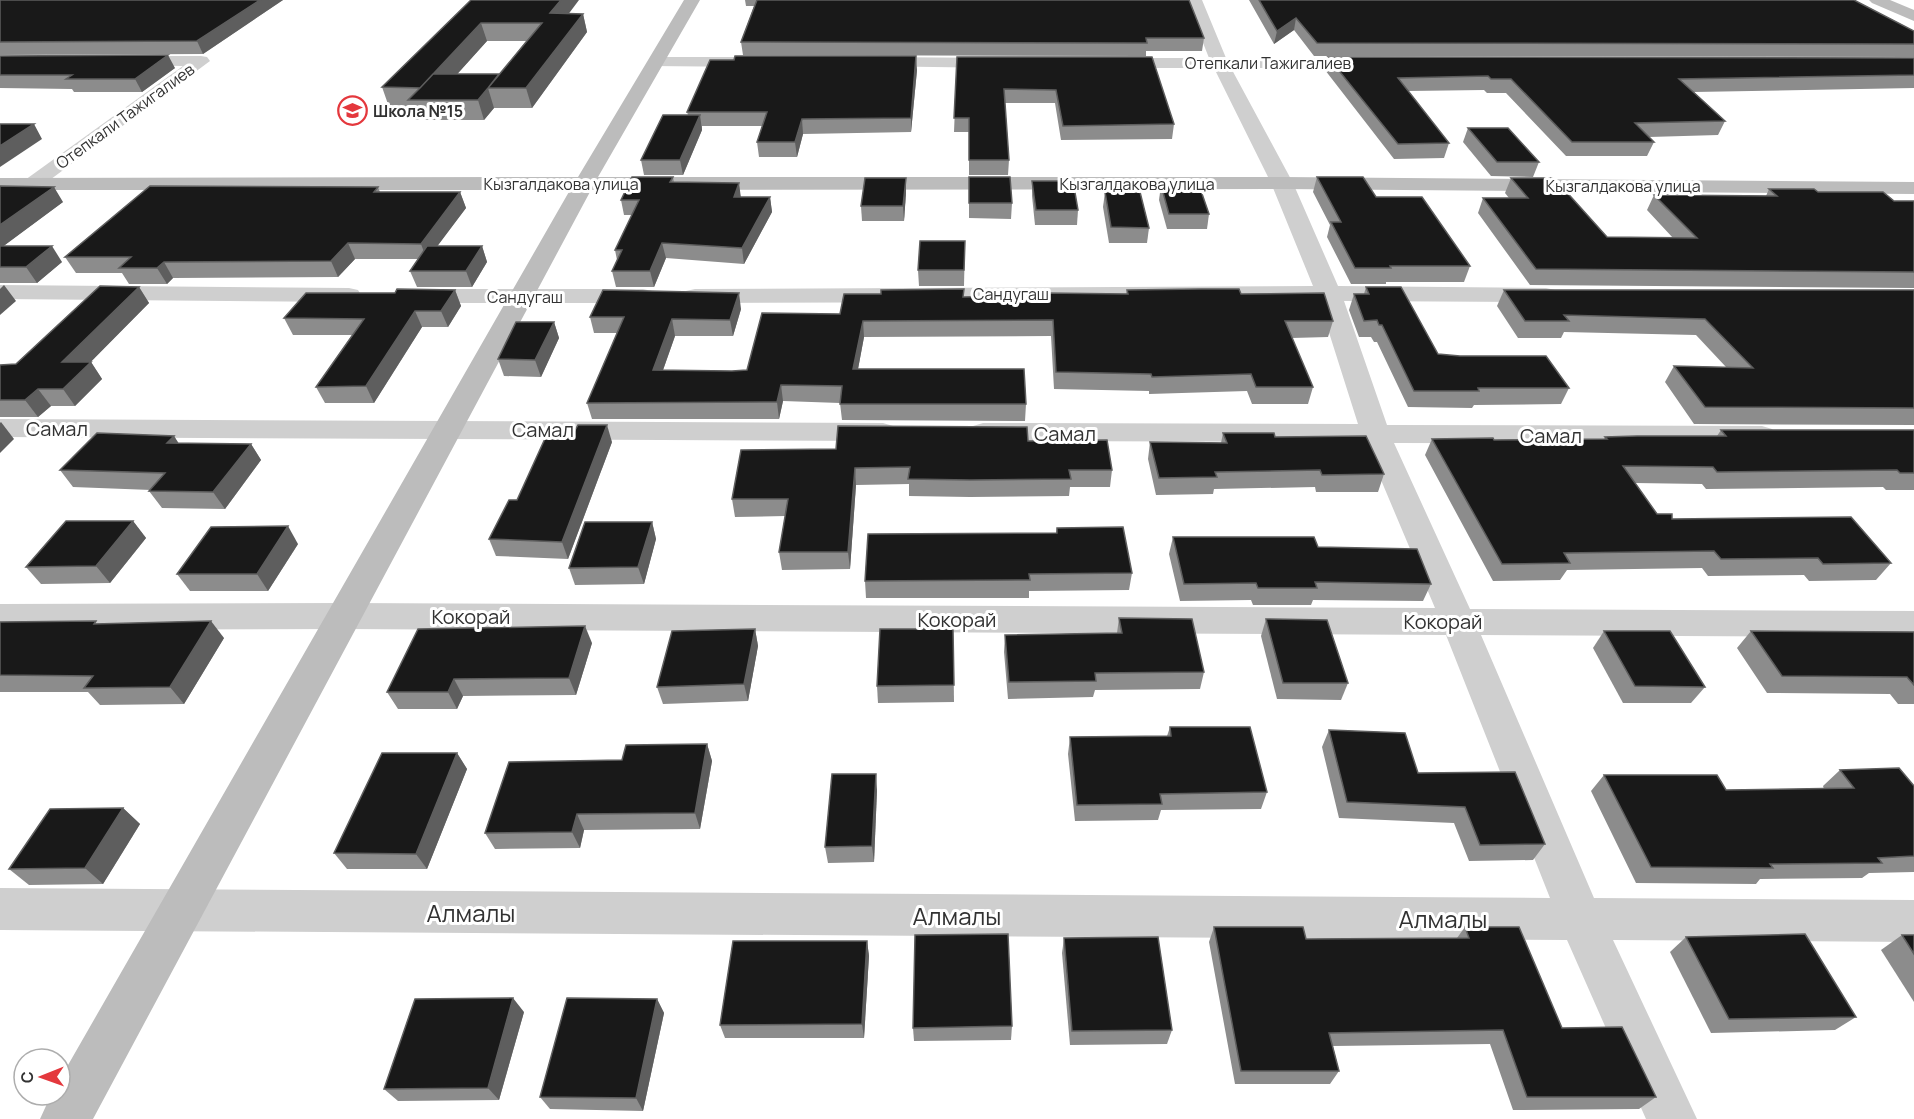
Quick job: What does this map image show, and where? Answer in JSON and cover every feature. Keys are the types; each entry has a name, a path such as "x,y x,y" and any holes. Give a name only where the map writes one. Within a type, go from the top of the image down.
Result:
{"street":[{"path":"65,1119 584,184 692,0"},
{"path":"1194,0 1220,63 1282,183 1329,294 1376,434 1458,621 1580,918 1672,1119"},
{"path":"1877,0 1914,15"},
{"name":"Отепкали Тажигалиев","path":"32,184 201,61 105,61"},
{"path":"657,62 777,62"},
{"path":"849,62 1017,63"},
{"name":"Отепкали Тажигалиев","path":"1089,63 1387,63"},
{"name":"Кызгалдакова улица","path":"0,184 1282,183 1914,188"},
{"name":"Сандугаш","path":"0,292 521,297 1568,295"},
{"name":"Самал","path":"0,428 449,428 912,432"},
{"name":"Самал","path":"960,432 1783,435"},
{"name":"Кокорай","path":"0,617 345,616 1914,624"},
{"name":"Алмалы","path":"0,909 1914,921"}],"building":[{"path":"0,0 260,0 197,41 0,42"},
{"path":"471,0 561,0 550,13 583,14 526,88 488,88 542,23 481,23 420,88 382,87"},
{"path":"757,0 1189,0 1204,38 1146,38 1147,43 741,42"},
{"path":"1259,0 1854,0 1914,31 1914,44 1317,43 1296,18 1277,31"},
{"path":"168,55 135,79 66,79 72,75 0,75 0,56"},
{"path":"735,56 916,56 911,118 802,119 795,142 757,142 767,112 687,112 710,60 734,60"},
{"path":"957,57 1152,57 1174,124 1063,126 1056,90 1004,89 1009,160 969,160 969,118 954,118"},
{"path":"1328,57 1914,58 1914,75 1679,79 1725,121 1635,123 1654,142 1572,142 1511,79 1491,79 1488,76 1398,78 1449,143 1398,144"},
{"path":"433,74 499,74 478,100 408,100"},
{"path":"663,115 700,115 680,160 641,160"},
{"path":"0,124 34,124 0,146"},
{"path":"1468,128 1508,128 1539,162 1497,162"},
{"path":"632,177 673,177 670,182 739,183 734,197 770,197 742,248 662,243 650,271 612,271 622,250 615,250 639,200 621,200"},
{"path":"969,177 1010,177 1012,203 969,203"},
{"path":"1317,177 1363,177 1376,197 1422,197 1470,266 1355,268 1331,222 1341,222"},
{"path":"865,178 906,178 903,206 861,206"},
{"path":"1511,178 1554,178 1607,237 1697,238 1654,195 1777,196 1769,189 1883,192 1894,201 1914,201 1914,272 1536,269 1483,198 1528,198"},
{"path":"1032,181 1073,181 1078,210 1036,210"},
{"path":"1161,185 1199,185 1209,214 1169,214"},
{"path":"0,186 54,187 0,225"},
{"path":"150,186 378,187 374,192 460,192 421,244 348,243 331,261 164,262 157,268 119,268 131,257 65,257"},
{"path":"1105,192 1140,192 1149,228 1111,227"},
{"path":"920,241 965,241 964,270 918,270"},
{"path":"0,246 52,246 26,267 0,267"},
{"path":"427,246 482,246 466,271 410,271"},
{"path":"100,286 139,287 62,362 91,362 63,389 38,389 25,400 0,400 0,365 16,364"},
{"path":"1366,287 1401,287 1438,354 1546,356 1569,388 1414,391 1382,325 1379,325 1377,320 1364,321 1354,294 1369,294"},
{"path":"397,289 455,290 441,311 415,311 366,386 316,387 364,319 284,318 306,293 395,293"},
{"path":"964,289 963,297 1045,295 1045,293 1128,294 1127,290 1201,289 1239,289 1241,294 1324,293 1333,321 1285,321 1313,387 1256,387 1251,374 1152,377 1151,374 1056,372 1053,320 863,321 853,369 1024,369 1026,404 840,404 842,386 781,385 777,402 587,403 624,317 590,317 603,290 739,293 730,320 672,319 653,370 732,371 747,370 762,313 840,314 844,294 881,294 881,290"},
{"path":"1504,290 1914,290 1914,408 1705,407 1674,366 1753,368 1705,319 1564,315 1569,321 1525,321"},
{"path":"516,322 554,322 535,360 498,359"},
{"path":"578,425 607,425 562,542 489,539 509,500 517,500 548,432 574,432"},
{"path":"838,426 1027,427 1028,441 1107,440 1112,470 1069,470 1071,479 970,480 908,479 910,467 855,468 848,552 779,552 788,499 732,499 741,450 836,449"},
{"path":"1721,430 1914,430 1914,473 1900,473 1897,470 1717,472 1713,467 1623,466 1657,514 1672,514 1672,519 1851,517 1891,563 1823,564 1818,558 1721,559 1714,551 1564,553 1570,563 1502,564 1432,439 1726,436"},
{"path":"97,433 174,436 167,443 251,444 213,492 149,491 165,473 60,470"},
{"path":"1223,433 1274,433 1275,437 1366,436 1384,474 1322,475 1320,470 1215,472 1217,477 1159,478 1150,442 1227,443"},
{"path":"66,521 133,521 96,566 26,567"},
{"path":"585,522 652,522 638,567 569,568"},
{"path":"288,526 257,574 177,574 211,527"},
{"path":"1123,527 1132,573 1029,574 1030,580 865,581 868,534 1057,533 1057,528"},
{"path":"1173,537 1314,537 1318,547 1417,549 1431,584 1315,582 1317,588 1258,588 1256,583 1184,584"},
{"path":"1119,618 1192,619 1204,672 1095,673 1096,681 1009,682 1005,635 1122,633"},
{"path":"1266,619 1327,620 1348,683 1283,683"},
{"path":"96,621 94,624 211,621 170,687 84,688 93,676 0,675 0,622"},
{"path":"585,626 569,678 454,679 448,692 387,692 418,629"},
{"path":"755,629 744,684 657,687 672,631"},
{"path":"880,629 953,629 954,685 877,686"},
{"path":"1604,631 1670,631 1705,687 1635,686"},
{"path":"1751,631 1914,632 1914,685 1907,677 1782,676"},
{"path":"1170,727 1250,727 1267,792 1160,794 1162,804 1077,805 1070,737 1171,736"},
{"path":"1329,730 1405,733 1418,773 1515,772 1545,844 1480,845 1465,807 1347,802"},
{"path":"707,744 695,813 577,814 572,832 485,833 509,762 622,760 626,745"},
{"path":"382,753 457,753 416,854 334,853"},
{"path":"1899,768 1914,786 1914,856 1878,858 1882,863 1770,864 1773,868 1651,867 1604,775 1717,775 1726,790 1854,788 1840,770"},
{"path":"832,774 876,774 872,846 825,847"},
{"path":"123,808 85,868 9,869 50,809"},
{"path":"1214,927 1303,927 1306,939 1469,938 1465,927 1519,927 1562,1028 1622,1027 1656,1097 1527,1097 1503,1030 1329,1033 1339,1071 1241,1071"},
{"path":"1008,934 1012,1026 913,1028 915,935"},
{"path":"1805,934 1856,1017 1729,1019 1686,937"},
{"path":"1902,935 1914,935 1914,954"},
{"path":"1158,937 1172,1030 1072,1031 1064,938"},
{"path":"733,941 867,941 862,1024 720,1025"},
{"path":"513,998 488,1088 384,1089 415,999"},
{"path":"567,998 657,999 636,1098 540,1097"}],"place":[{"name":"Школа №15","path":"352,111"}]}
